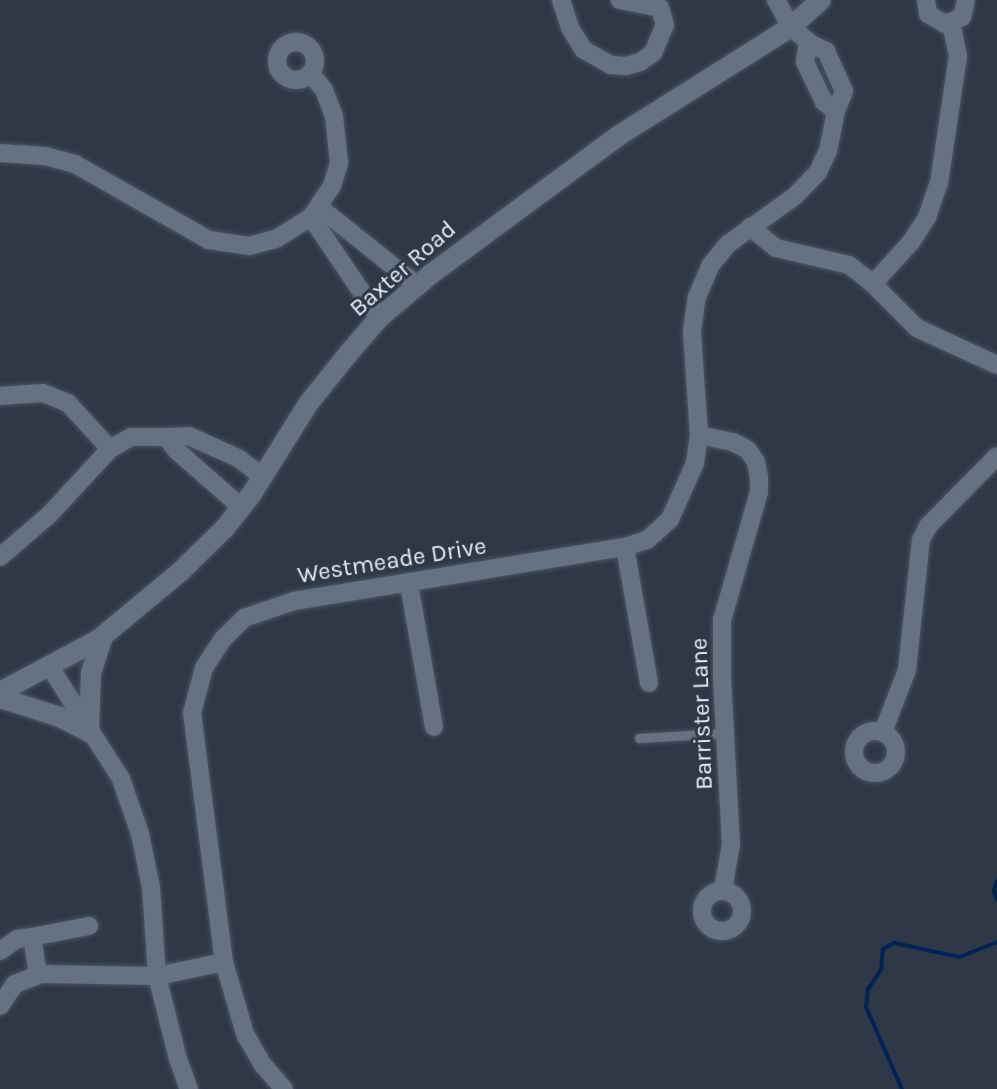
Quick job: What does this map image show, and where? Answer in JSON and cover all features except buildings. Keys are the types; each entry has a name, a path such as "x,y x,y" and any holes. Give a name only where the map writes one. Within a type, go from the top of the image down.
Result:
{"main road":[{"name":"Baxter Road","path":"0,695 103,637 181,571 241,507 308,404 379,318 618,136 791,27 821,0"},
{"path":"0,695 60,717 89,732 91,673 103,637"}],"street":[{"path":"561,0 570,28 584,50 611,65 626,66 640,62 653,53 665,25 660,8 620,0"},
{"name":"Westmeade Drive","path":"284,1089 258,1057 245,1034 224,962 192,713 204,668 223,639 244,618 267,608 625,547 647,540 679,506 695,463 699,435 692,331 697,297 710,266 728,244 795,196 818,172 828,151 836,111 824,102 805,62 808,42 791,27 776,0"},
{"path":"926,0 932,19 951,23 962,17 966,0"},
{"path":"873,284 911,242 927,217 939,183 958,56 951,23"},
{"path":"0,153 45,156 75,164 209,240 229,246 249,246 276,239 315,212 332,186 339,163 339,140 324,90 310,73"},
{"path":"315,212 418,286"},
{"path":"315,212 379,318"},
{"path":"750,227 776,248 849,265 917,328 997,365"},
{"path":"0,396 43,393 68,403 110,449"},
{"name":"Barrister Lane","path":"699,435 733,442 748,450 759,477 759,492 722,620 731,844 723,890"},
{"path":"0,557 50,514 110,449 131,437 189,436 238,458 263,477"},
{"path":"166,437 176,450 241,507"},
{"path":"883,732 907,670 921,540 928,526 997,456"},
{"path":"625,547 649,683"},
{"path":"409,584 434,727"},
{"path":"50,667 121,779 140,834 151,887 157,976 178,1059 189,1089"},
{"path":"0,951 17,939 89,926"},
{"path":"32,937 38,975"},
{"path":"0,1006 15,984 38,975 157,976 224,962"}],"lane":[{"path":"639,738 725,733"}],"waterway":[{"path":"997,881 994,891 997,900"},
{"path":"902,1089 866,1007 868,989 881,970 883,949 894,943 960,957 997,942"}]}
